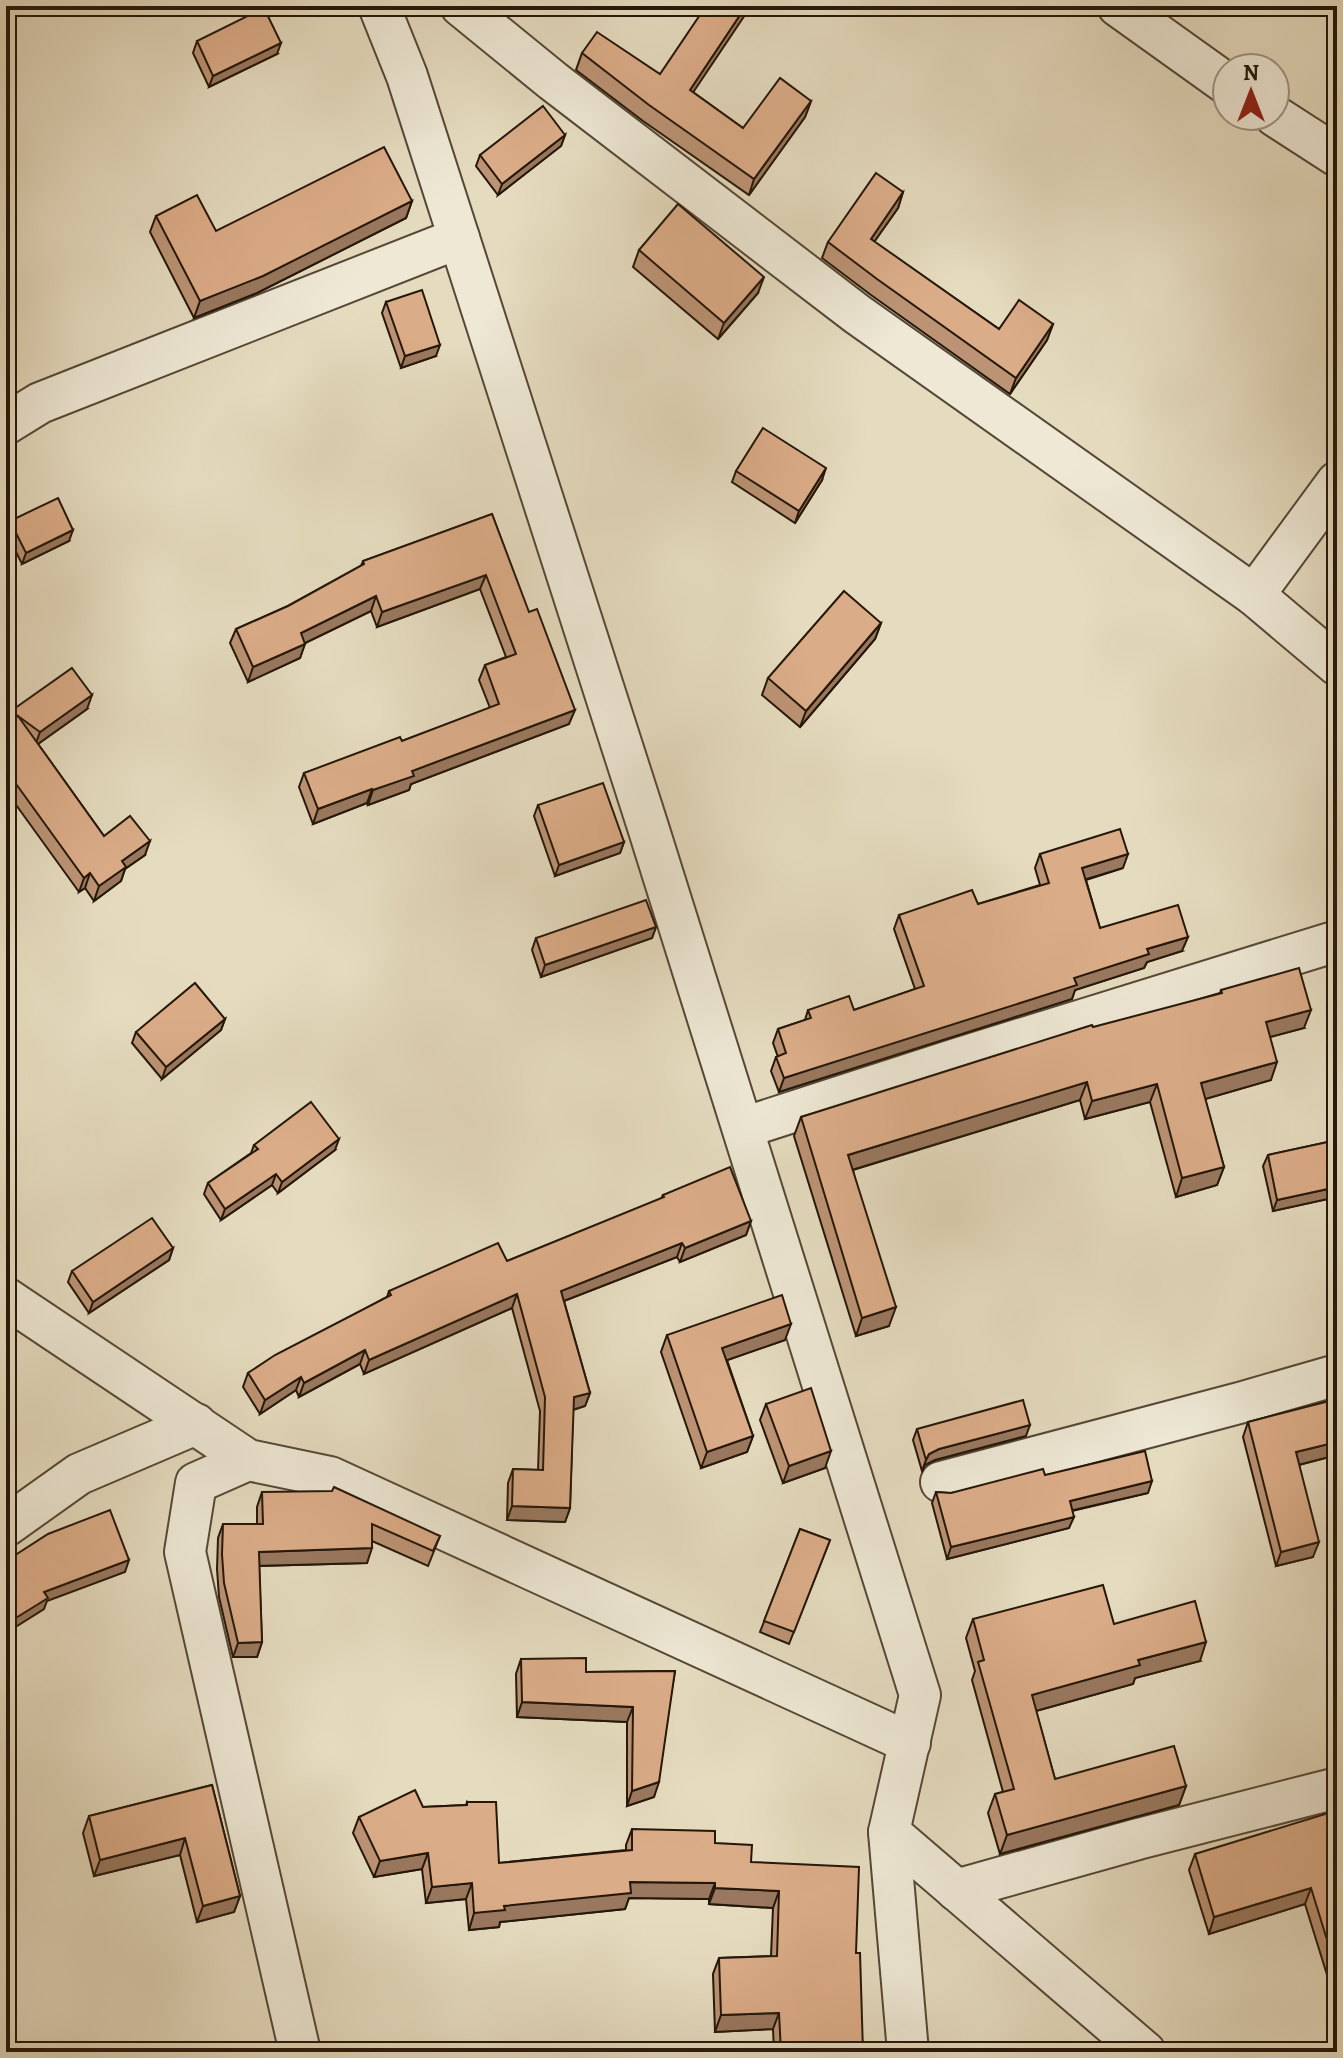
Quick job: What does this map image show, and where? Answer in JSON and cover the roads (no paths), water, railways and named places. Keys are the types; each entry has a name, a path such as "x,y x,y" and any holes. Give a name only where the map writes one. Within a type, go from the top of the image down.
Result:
{"street":[{"path":"379,6 407,76 459,238 920,1695 889,1832 908,2052"},
{"path":"461,6 553,81 857,314 1254,595 1337,665"},
{"path":"1118,6 1211,73"},
{"path":"1291,126 1337,156"},
{"path":"6,424 40,403 459,238"},
{"path":"1254,595 1337,482"},
{"path":"743,1128 1337,941"},
{"path":"6,1298 248,1460 330,1477 910,1743"},
{"path":"941,1482 1337,1375"},
{"path":"6,1526 79,1474 196,1424"},
{"path":"248,1460 196,1483 185,1552 300,2052"},
{"path":"956,1890 1337,1788"},
{"path":"889,1832 1145,2052"}]}
